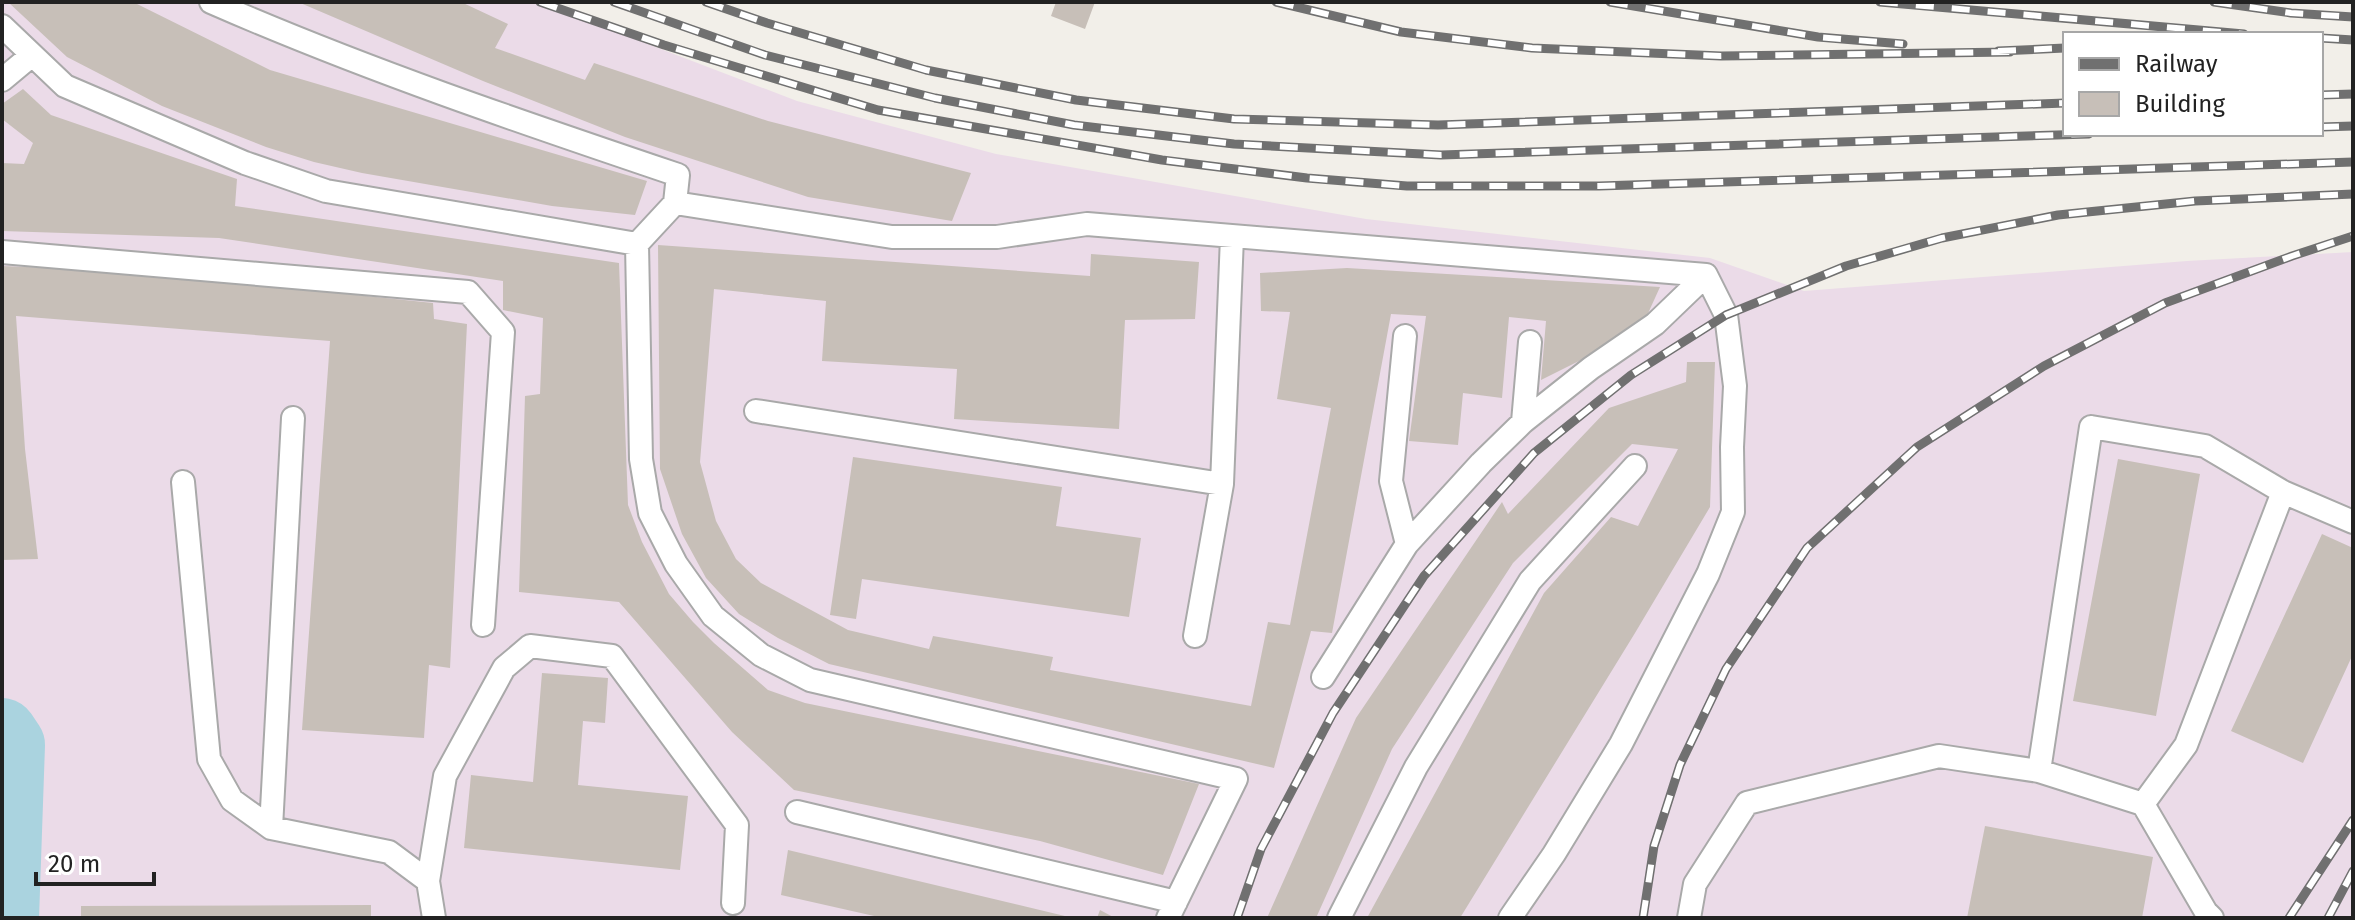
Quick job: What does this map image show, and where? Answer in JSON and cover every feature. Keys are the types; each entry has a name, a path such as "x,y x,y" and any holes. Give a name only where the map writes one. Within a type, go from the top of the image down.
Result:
{"lane":[{"path":"211,2 282,33 469,104 678,175 675,203 637,244 641,459 650,513 676,564 713,616 761,655 810,680 1236,779 1172,910 797,812"},
{"path":"2,26 65,86 245,163 326,191 637,244"},
{"path":"2,80 32,55"},
{"path":"675,203 892,237 997,237 1087,224 1706,275"},
{"path":"1195,636 1222,484 1232,237"},
{"path":"2,252 468,292 503,332 483,625"},
{"path":"1323,677 1407,544 1481,463 1523,422 1591,368 1655,324 1706,275"},
{"path":"1510,918 1554,854 1621,744 1708,574 1733,512 1735,386 1726,315 1706,275"},
{"path":"1405,336 1391,481 1407,544"},
{"path":"1523,422 1530,342"},
{"path":"756,411 1222,484"},
{"path":"271,828 293,418"},
{"path":"2039,771 2091,427 2205,446 2283,492 2353,522"},
{"path":"1339,918 1416,767 1530,581 1635,466"},
{"path":"183,482 209,759 232,800 271,828 389,852 428,881"},
{"path":"2143,804 2186,745 2283,492"},
{"path":"434,918 428,881 445,776 504,668 530,646 612,656 737,825 733,903"},
{"path":"1689,918 1695,884 1747,803 1939,756 2039,771 2143,804 2212,918"}],"shaded area":[{"path":"2,2 538,2 797,101 996,154 1366,219 1710,258 1804,291 2187,261 2353,252 2353,918 2,918"}],"building":[{"path":"8,2 133,2 270,70 647,181 635,215 552,206 314,162 266,147 162,106 67,57"},
{"path":"298,2 461,2 508,24 495,48 585,80 594,63 768,121 971,173 952,221 808,197 625,137 483,81"},
{"path":"1056,2 1095,2 1085,29 1051,16"},
{"path":"23,89 51,115 237,179 235,206 619,263 628,505 642,542 669,594 693,622 768,690 805,703 1199,784 1163,875 1040,841 794,790 732,732 619,602 519,592 525,396 540,394 543,318 503,310 503,281 219,238 2,231 2,163 24,164 33,143 2,119 2,104"},
{"path":"658,245 1090,276 1091,254 1199,262 1195,319 1125,320 1119,429 954,419 957,369 822,361 826,301 714,289 700,462 716,521 736,559 761,583 848,630 929,649 933,636 1053,657 1050,670 1251,706 1268,622 1290,625 1331,408 1277,399 1290,312 1261,311 1260,273 1347,268 1660,287 1645,320 1581,360 1541,380 1546,321 1509,317 1502,398 1463,393 1458,445 1409,441 1426,316 1391,314 1332,633 1311,631 1274,768 829,664 739,614 706,578 682,534 660,469"},
{"path":"2,266 129,271 433,303 434,319 467,324 450,668 429,665 424,738 302,730 330,341 16,316 25,449 38,559 2,560"},
{"path":"1687,362 1715,362 1710,507 1460,918 1367,918 1544,593 1611,517 1638,526 1678,449 1632,444 1513,563 1392,749 1316,918 1267,918 1356,718 1502,502 1508,514 1609,408 1686,382"},
{"path":"853,457 1062,487 1056,526 1141,538 1129,617 862,579 856,619 830,615"},
{"path":"2118,459 2200,474 2156,716 2073,701"},
{"path":"2322,534 2353,548 2353,654 2303,763 2231,731"},
{"path":"542,673 608,678 605,723 583,721 578,785 688,796 680,870 464,848 471,775 533,782"},
{"path":"1985,826 2153,857 2142,918 1967,918"},
{"path":"788,850 1069,918 883,918 781,895"},
{"path":"371,905 371,918 81,918 81,906"},
{"path":"1100,910 1115,918 1097,918"}],"waterway":[{"path":"2,733 10,745 4,918"}],"railway":[{"path":"540,2 664,45 878,110 1162,160 1307,178 1407,186 1599,186 2353,162"},
{"path":"614,2 765,55 935,98 1074,125 1234,144 1441,155 2063,135"},
{"path":"706,2 926,70 1076,100 1234,119 1438,125 2063,103"},
{"path":"1276,2 1401,32 1532,48 1721,56 2010,52"},
{"path":"1610,2 1818,37 1903,44"},
{"path":"1880,2 2221,32"},
{"path":"2214,2 2291,13 2353,17"},
{"path":"2323,38 2353,40"},
{"path":"1998,51 2063,48"},
{"path":"2323,95 2353,94"},
{"path":"2323,127 2353,126"},
{"path":"1237,918 1261,849 1333,713 1424,576 1534,453 1631,375 1726,315 1846,266 1942,238 2058,215 2195,201 2353,194"},
{"path":"1643,918 1654,846 1680,765 1726,669 1807,548 1917,447 2044,366 2165,303 2353,236"},
{"path":"2289,918 2353,820"},
{"path":"2328,918 2353,871"}]}
